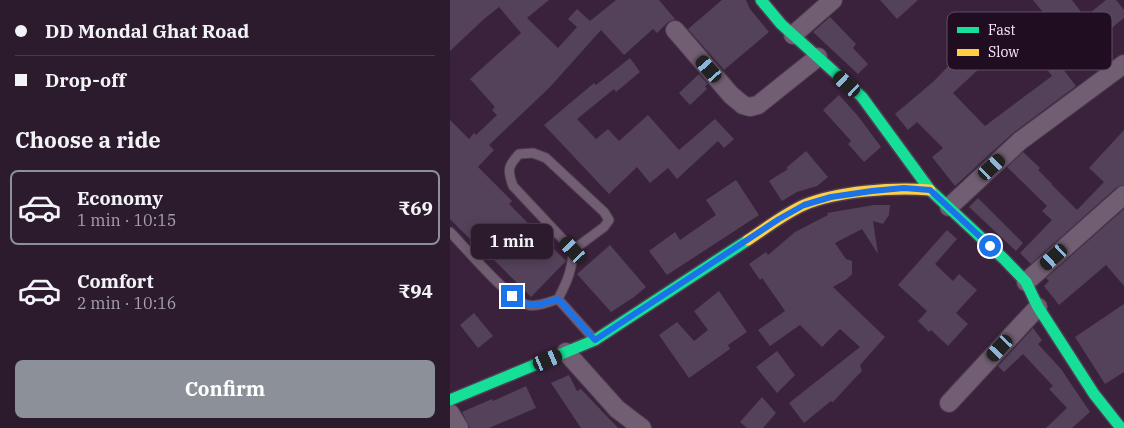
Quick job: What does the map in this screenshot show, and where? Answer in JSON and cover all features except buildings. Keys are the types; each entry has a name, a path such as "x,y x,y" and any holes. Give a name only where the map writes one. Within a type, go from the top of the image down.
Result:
{"street":[{"path":"761,0 781,24 862,97 930,190 1010,264 1026,282 1038,307 1094,394 1120,428"},
{"path":"793,35 833,0"},
{"path":"675,30 731,95 743,105 750,107 758,105 818,57"},
{"path":"949,206 1020,141 1124,64"},
{"path":"450,400 595,340 779,219 804,205 823,199 872,191 904,188 930,190"},
{"path":"1026,282 1124,195"},
{"path":"949,403 1038,307"},
{"path":"566,352 617,409 642,428"},
{"path":"450,413 459,428"}],"lane":[{"path":"450,232 512,296 527,305 558,299 567,283 573,263 573,250 513,186 508,174 510,164 519,154 532,153 546,158 604,212 609,220 604,227 573,250"},
{"path":"558,299 595,340"}],"traffic: fast":[{"path":"761,0 781,24 862,97 930,190 1026,282 1038,307 1094,394 1121,428"},
{"path":"450,400 595,340 748,240"}],"traffic: slow":[{"path":"748,240 775,221 817,200 866,191 930,190"}],"route":[{"path":"512,296 527,305 558,299 595,340 779,219 804,205 831,197 872,191 904,188 930,190 990,246"}]}
